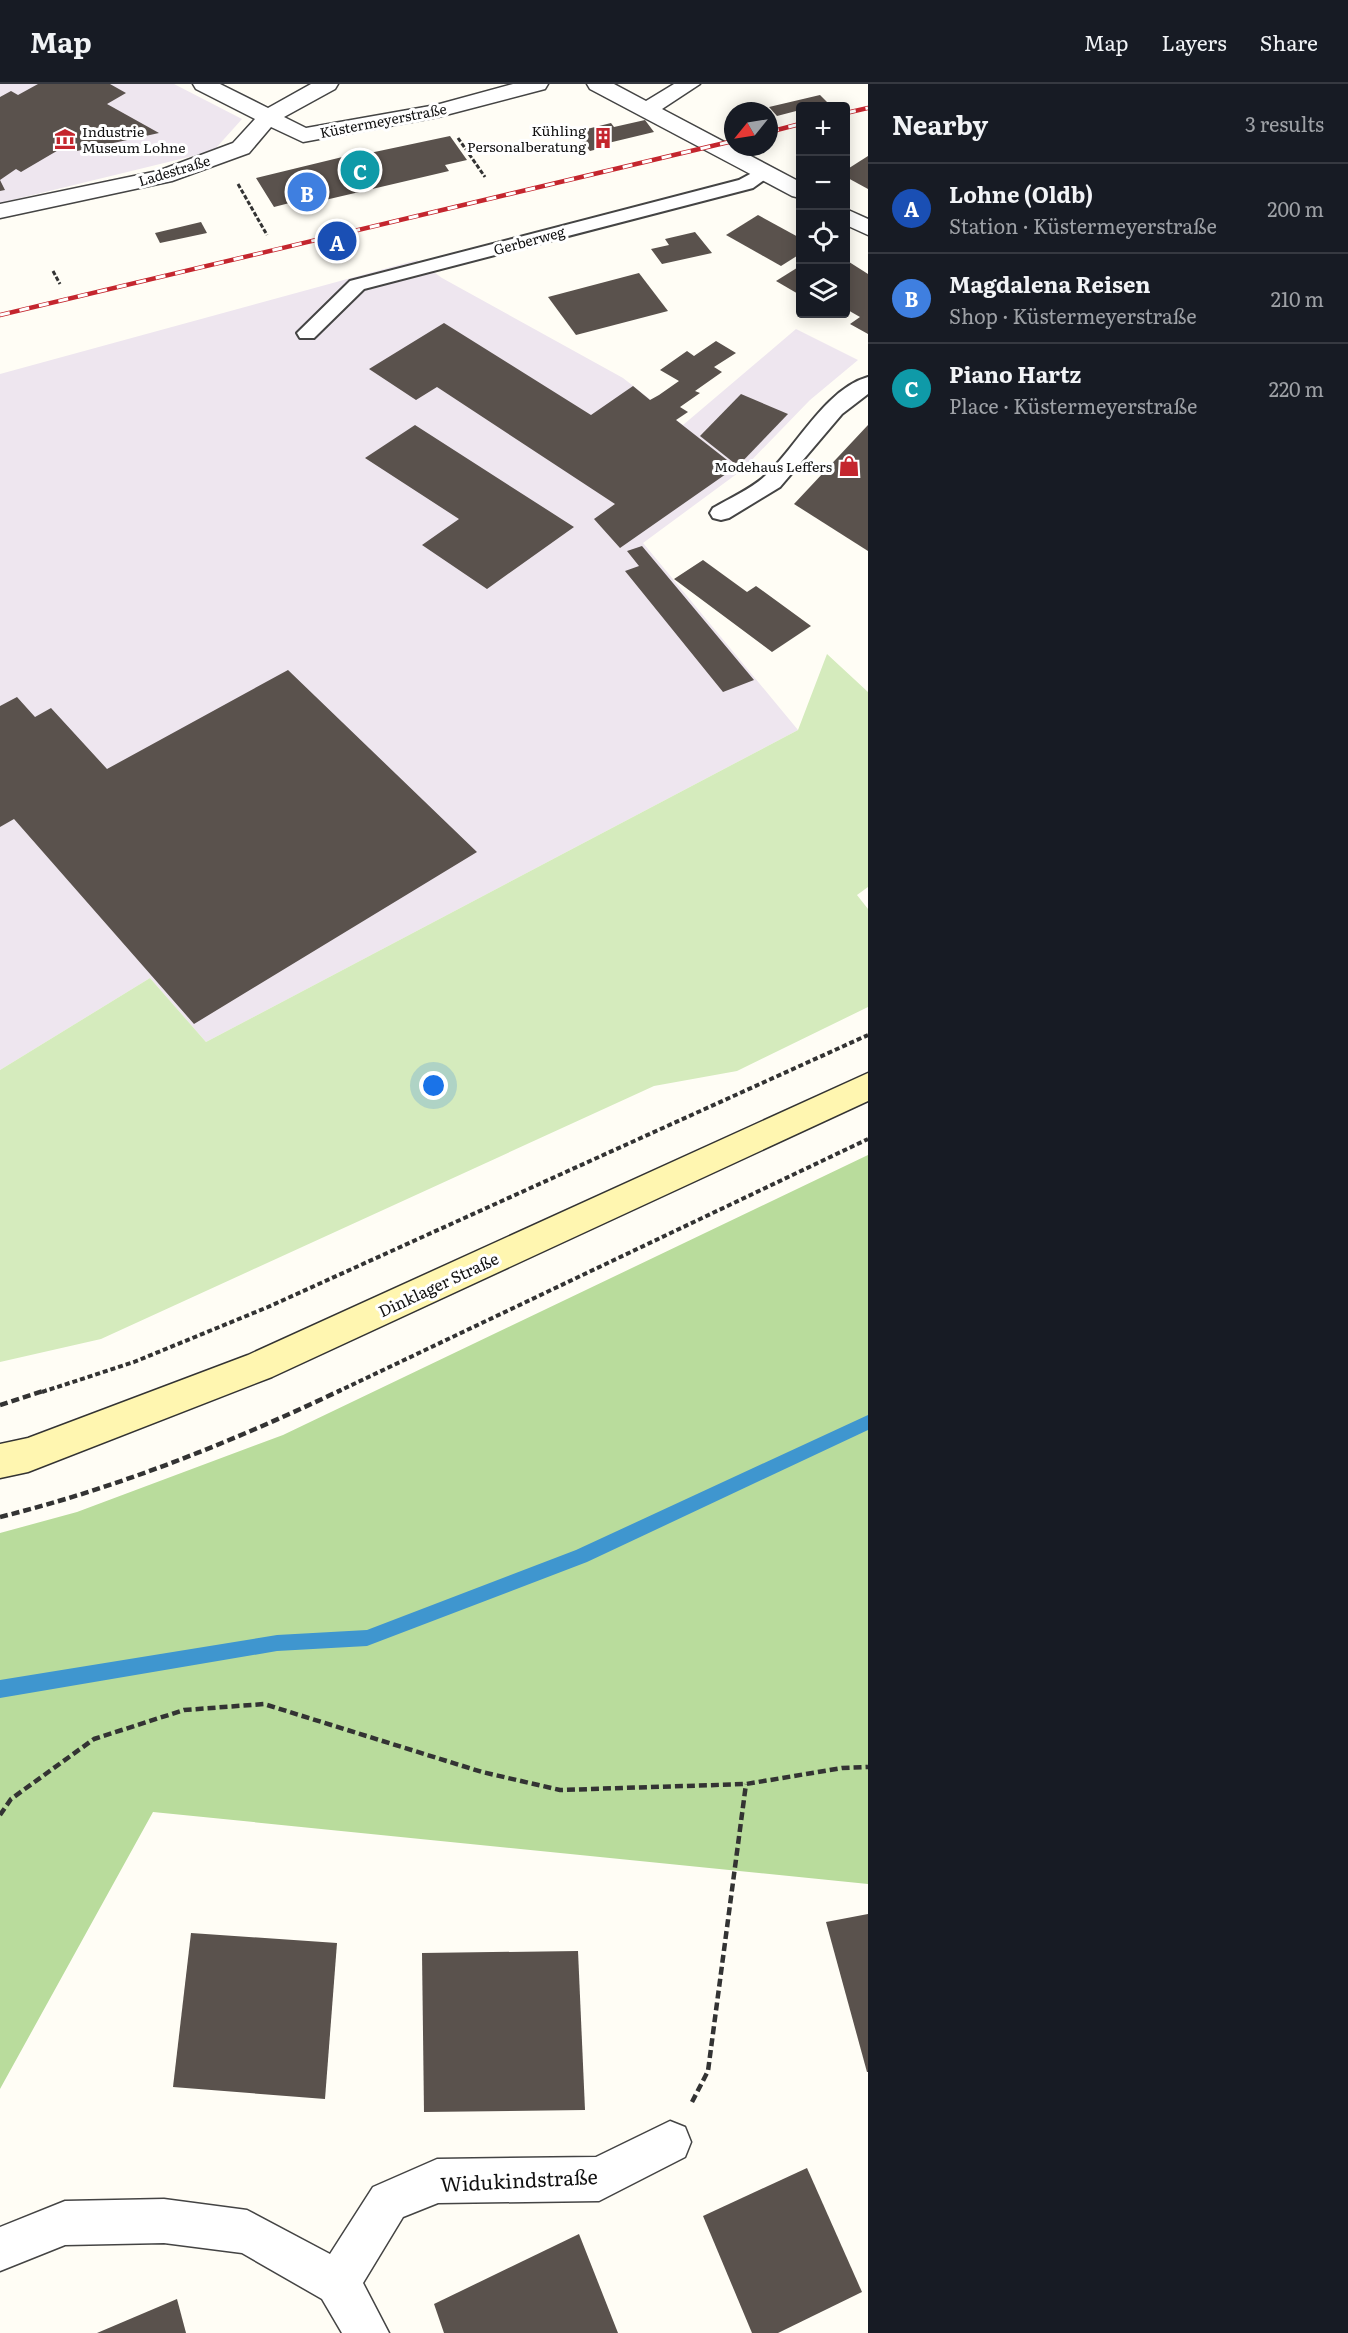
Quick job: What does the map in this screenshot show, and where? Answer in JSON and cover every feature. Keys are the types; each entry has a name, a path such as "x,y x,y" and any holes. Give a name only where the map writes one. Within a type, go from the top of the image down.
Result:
{"main road":[{"name":"Dinklager Straße","path":"0,1461 28,1455 260,1366 868,1086"}],"street":[{"name":"Küstermeyerstraße","path":"204,84 303,135 438,111 537,84"},
{"name":"Ladestraße","path":"0,212 164,176 241,148 268,117 327,84"},
{"path":"598,84 796,188"},
{"path":"645,110 689,84"},
{"path":"850,218 868,228"},
{"name":"Widukindstraße","path":"338,2283 388,2202 437,2181 599,2179 670,2142"},
{"path":"0,2249 65,2223 164,2222 248,2232 338,2283 367,2333"}],"lane":[{"name":"Gerberweg","path":"307,333 357,285 746,184 765,172"},
{"path":"721,513 772,482 834,409 868,384"}],"path":[{"path":"438,111 485,177"},
{"path":"221,155 267,235"},
{"path":"53,271 60,284"},
{"path":"0,1405 134,1362 268,1307 868,1035"},
{"path":"0,1517 72,1499 280,1419 868,1139"},
{"path":"0,1815 11,1799 94,1739 184,1710 264,1704 482,1772 560,1790 746,1784 842,1768 868,1767"},
{"path":"670,2142 708,2072 746,1784"}],"shaded area":[{"path":"0,84 174,84 242,119 216,148 197,155 0,203"},
{"path":"417,260 442,278 623,378 683,425 796,329 858,360 810,400 742,470 643,543 798,730 206,1042 150,978 0,1070 0,374"}],"green space":[{"path":"827,654 868,692 868,887 857,895 868,909 868,1007 737,1071 654,1086 101,1339 0,1362 0,1070 150,978 206,1042 798,730"},
{"path":"868,1155 868,1884 153,1812 0,2089 0,1533 77,1512 283,1435"}],"building":[{"name":"Industrie Museum Lohne","path":"38,84 110,84 126,93 107,104 159,133 77,151 67,145 21,172 16,169 0,180 0,97 11,91 18,95"},
{"path":"820,95 827,102 796,102 796,111 778,116 778,105"},
{"name":"Kühling Personalberatung","path":"645,120 654,132 604,144 606,147 590,151 575,132 611,123 614,127"},
{"path":"450,136 467,160 445,165 449,171 308,204 305,199 274,207 256,178 363,152 365,154"},
{"path":"868,156 868,189 850,179 850,167"},
{"path":"0,180 5,190 0,191"},
{"path":"758,215 796,236 796,257 781,266 726,235"},
{"path":"201,222 207,233 160,243 155,233"},
{"path":"695,232 712,253 662,264 651,249 669,245 665,239"},
{"path":"850,263 868,274 868,334 850,324 860,317 850,311"},
{"path":"796,268 796,293 776,281"},
{"path":"639,273 668,311 576,335 548,297"},
{"path":"444,323 591,415 633,386 650,400 659,395 679,381 660,370 687,351 694,356 716,341 736,353 714,367 722,372 695,391 700,393 680,407 688,412 676,420 736,467 620,548 594,519 615,504 437,387 416,400 369,369"},
{"path":"741,394 788,414 738,466 700,436"},
{"path":"415,425 574,527 487,589 422,545 459,519 365,458"},
{"name":"Modehaus Leffers","path":"868,425 868,551 794,504"},
{"path":"642,546 754,680 723,692 625,571 639,566 627,551"},
{"path":"703,560 747,592 756,586 811,626 772,652 674,579"},
{"path":"288,670 477,852 194,1024 14,819 0,827 0,706 17,697 35,717 51,708 107,769"},
{"path":"868,1914 868,2072 867,2072 826,1922"},
{"path":"191,1933 337,1943 325,2099 173,2087"},
{"path":"578,1951 585,2110 424,2112 422,1953"},
{"path":"807,2168 862,2292 778,2333 752,2333 703,2216"},
{"path":"579,2234 618,2333 444,2333 434,2304"},
{"path":"177,2299 186,2333 97,2333"}],"waterway":[{"path":"0,1689 277,1643 367,1638 581,1556 868,1422"}],"railway":[{"path":"850,112 868,108"},
{"path":"778,130 796,125"},
{"path":"0,315 724,143"}],"place":[{"name":"Kühling Personalberatung","path":"603,138"},
{"name":"Industrie Museum Lohne","path":"65,139"},
{"name":"Piano Hartz","path":"360,170"},
{"name":"Magdalena Reisen","path":"307,192"},
{"name":"Lohne (Oldb)","path":"337,241"},
{"name":"Modehaus Leffers","path":"849,466"}]}
